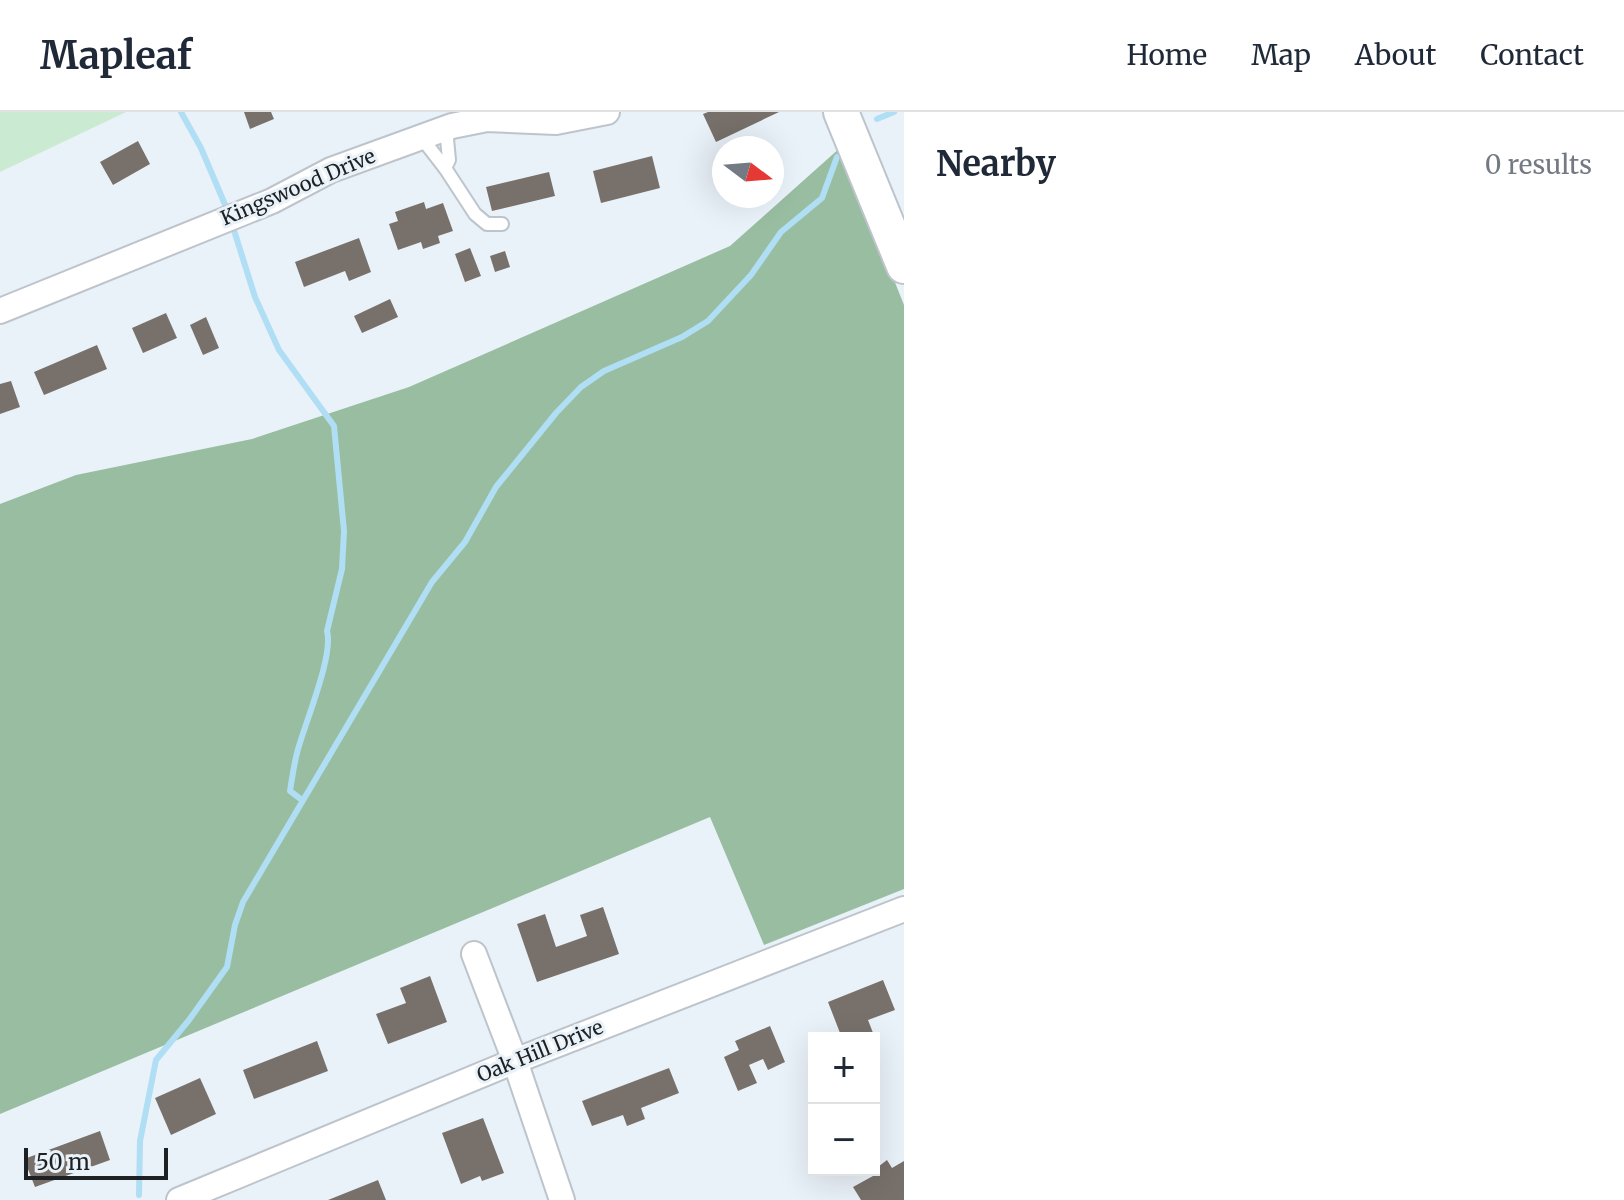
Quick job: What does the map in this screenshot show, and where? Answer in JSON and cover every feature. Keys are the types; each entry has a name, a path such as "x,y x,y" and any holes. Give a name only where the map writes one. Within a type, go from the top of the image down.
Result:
{"main road":[{"path":"841,112 904,266"}],"street":[{"name":"Kingswood Drive","path":"0,311 272,201 331,170 446,128 487,119 556,122 607,112"},
{"name":"Oak Hill Drive","path":"179,1200 515,1061 904,909"},
{"path":"474,954 515,1061 562,1200"}],"lane":[{"path":"445,168 449,160 446,128"},
{"path":"421,137 475,214 487,224 502,224"}],"green space":[{"path":"0,112 126,112 0,172"},
{"path":"841,147 904,305 904,889 764,945 710,817 0,1114 0,504 76,475 252,439 409,387 730,246 773,208 784,208 784,198"}],"building":[{"path":"244,112 271,112 274,119 250,129"},
{"path":"779,112 729,136 713,136 703,114"},
{"path":"138,141 150,164 113,185 100,162"},
{"path":"652,156 660,188 601,203 593,171"},
{"path":"549,172 555,196 492,211 486,187"},
{"path":"424,202 426,209 443,203 453,231 438,236 440,243 423,249 421,242 398,250 389,224 398,221 395,212"},
{"path":"359,238 371,272 349,281 345,271 304,287 295,262"},
{"path":"470,248 481,276 465,282 455,254"},
{"path":"505,251 510,267 495,272 490,256"},
{"path":"390,299 398,317 362,333 354,316"},
{"path":"166,313 177,338 143,353 132,328"},
{"path":"206,317 219,348 203,355 190,325"},
{"path":"97,345 107,369 44,395 34,372"},
{"path":"11,381 20,407 0,414 0,384"},
{"path":"603,907 619,954 537,982 517,924 545,914 556,947 587,936 580,915"},
{"path":"430,976 447,1022 388,1044 376,1014 406,1003 400,988"},
{"path":"883,980 895,1010 868,1020 873,1032 840,1032 828,1002"},
{"path":"770,1026 785,1062 768,1070 763,1059 749,1065 757,1083 738,1091 724,1057 739,1050 735,1041"},
{"path":"317,1041 328,1071 254,1099 243,1070"},
{"path":"669,1068 679,1093 641,1108 645,1119 627,1126 623,1115 592,1126 582,1101"},
{"path":"200,1078 216,1114 171,1135 155,1098"},
{"path":"483,1118 504,1173 482,1181 480,1176 461,1184 442,1133"},
{"path":"100,1131 110,1160 35,1187 24,1159"},
{"path":"887,1160 892,1168 904,1161 904,1200 861,1200 853,1187 873,1176 880,1176 880,1165"},
{"path":"378,1180 386,1200 328,1200"}],"waterway":[{"path":"181,112 201,148 229,214"},
{"path":"877,119 894,112"},
{"path":"139,1195 140,1141 156,1060 227,967 243,902 432,582 465,542 496,487 556,413 581,387 604,371 682,337 708,321 751,275 781,232 822,198 837,157"},
{"path":"232,224 255,297 279,350 334,426 344,531 342,569 327,631 326,657 293,772 290,791 302,800"}]}
